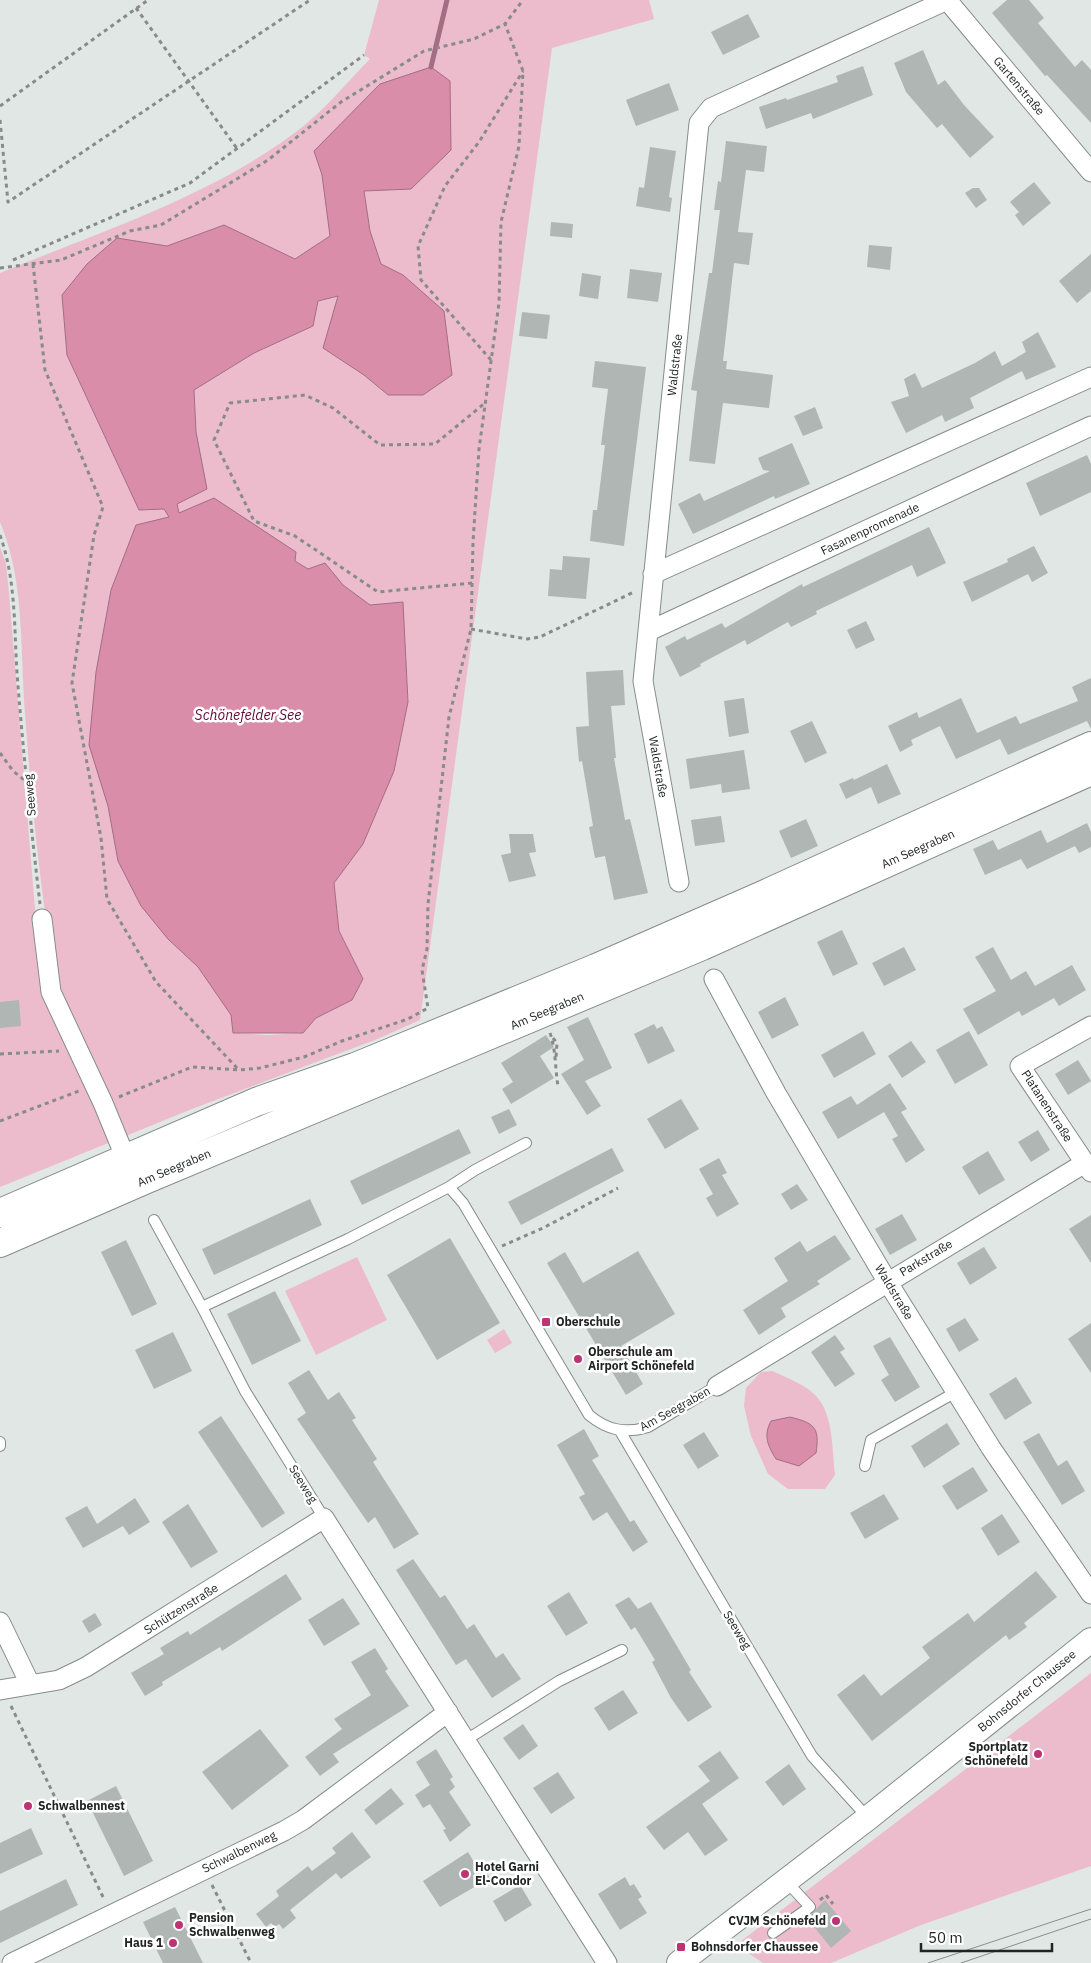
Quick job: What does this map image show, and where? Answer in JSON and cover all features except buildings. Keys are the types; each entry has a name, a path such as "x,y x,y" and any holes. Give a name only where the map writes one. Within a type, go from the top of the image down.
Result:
{"main road":[{"name":"Am Seegraben","path":"0,1213 256,1102 355,1067 596,968 763,895 1091,746"},
{"name":"Am Seegraben","path":"0,1244 147,1179 695,949 1091,771"}],"street":[{"name":"Gartenstraße","path":"948,0 1091,172"},
{"name":"Waldstraße","path":"679,882 643,681 650,631 653,578 699,123 710,108 948,0"},
{"path":"653,578 1091,377"},
{"name":"Fasanenpromenade","path":"650,631 1091,426"},
{"path":"42,919 51,992 103,1103 126,1159"},
{"name":"Waldstraße","path":"714,979 776,1093 887,1281 991,1448 1091,1594"},
{"name":"Platanenstraße","path":"1088,1168 1020,1066 1091,1026"},
{"name":"Parkstraße","path":"717,1386 887,1281 1088,1168"},
{"name":"Schützenstraße","path":"1,1690 59,1680 86,1667 324,1518"},
{"name":"Seeweg","path":"324,1518 607,1963"},
{"path":"0,1622 30,1684"},
{"name":"Bohnsdorfer Chaussee","path":"679,1963 868,1818 1091,1640"},
{"name":"Schwalbenweg","path":"12,1963 303,1820 448,1712"}],"lane":[{"path":"202,1307 348,1239 449,1187 475,1170 526,1143"},
{"name":"Am Seegraben","path":"449,1187 463,1203 492,1250 589,1415 599,1423 620,1431 635,1431 648,1427 717,1386"},
{"name":"Seeweg","path":"154,1220 202,1307 245,1391 324,1518"},
{"path":"864,1466 871,1440 956,1392"},
{"name":"Seeweg","path":"620,1431 812,1756 868,1818"},
{"path":"466,1740 559,1681 622,1650"},
{"path":"774,1933 810,1907 785,1881"}],"path":[{"path":"0,106 147,0"},
{"path":"0,120 8,202 310,0"},
{"path":"0,268 61,260 130,231 161,225 268,160 341,102 424,51 474,39 505,24 523,0"},
{"path":"136,8 238,150"},
{"path":"103,1103 192,1067 239,1070 260,1068 304,1056 408,1019 428,1008 422,970 427,949 428,904 449,718 471,629 479,458 499,303 501,222 519,146 523,71 505,24"},
{"path":"13,260 190,183 238,150 364,55"},
{"path":"491,360 421,280 418,246 445,186 479,142 523,71"},
{"path":"33,264 45,370 103,507 94,535 72,683 101,838 107,899 156,982 239,1070"},
{"path":"472,583 378,592 295,536 254,521 214,440 230,404 305,395 333,408 380,445 435,444 486,403"},
{"name":"Seeweg","path":"0,535 8,558 12,581 18,674 42,919"},
{"path":"471,629 527,639 540,637 653,578"},
{"path":"0,753 13,771 29,784"},
{"name":"Am Seegraben","path":"550,1036 557,1043 558,1053 554,1062"},
{"name":"Am Seegraben","path":"554,1044 554,1062 558,1086"},
{"path":"0,1054 78,1050"},
{"path":"0,1121 94,1084"},
{"path":"492,1250 543,1228 618,1188"},
{"path":"1,1690 111,1914"},
{"path":"204,1869 250,1963"}],"shaded area":[{"path":"379,0 649,0 654,19 552,48 420,1020 375,1040 192,1109 0,1187 0,547 6,564 9,593 35,909 53,967 33,809 18,592 14,568 0,522 0,273 159,209 235,171 272,149 306,124 331,101 370,59 364,55","holes":["314,151 411,189 364,190 370,231 381,264 403,275 387,395 364,375 339,296 317,301 313,326 254,353 194,390 196,432 177,504 179,513 272,537 296,552 295,561 308,569 325,563 343,585 370,605 402,602 408,702 394,771 363,844 334,882 339,931 363,979 352,1000 316,1018 303,1033 269,1035 233,1033 231,1015 198,967 168,939 118,861 108,806 169,517 164,509 139,510 67,355 117,238 167,246 224,226 295,259 330,236 322,175"]},
{"path":"357,1257 387,1320 316,1355 285,1291"},
{"path":"504,1329 512,1343 495,1353 487,1340"},
{"path":"772,1371 807,1388 822,1404 829,1423 835,1475 825,1489 788,1489 768,1474 751,1436 744,1406 746,1388 761,1372"},
{"name":"Sportplatz Schönefeld","path":"1091,1673 1091,1866 921,1925 831,1963 763,1963 736,1945"}],"water":[{"name":"Schönefelder See","path":"431,67 450,81 451,150 411,189 364,191 370,231 381,264 403,275 444,311 452,375 423,395 388,395 364,375 323,348 338,296 318,301 313,326 254,353 194,390 196,432 207,489 177,504 179,513 214,498 296,552 295,561 308,569 325,563 343,585 370,605 403,602 408,702 394,771 363,844 334,883 339,931 363,979 352,1000 316,1018 303,1033 233,1033 231,1015 198,967 168,939 141,906 118,861 108,806 89,745 96,672 111,590 136,525 169,517 164,509 139,510 67,355 62,295 87,264 117,238 167,246 224,225 295,259 330,236 322,175 314,151 380,84"},
{"path":"790,1417 810,1424 814,1428 817,1437 816,1453 799,1466 776,1459 767,1436 771,1421"}],"waterway":[{"path":"431,67 447,0"}],"tram line":[{"path":"928,1963 1091,1909"},
{"path":"961,1963 1091,1919"}],"place":[{"name":"Oberschule","path":"546,1322"},
{"name":"Oberschule am Airport Schönefeld","path":"578,1359"},
{"name":"Sportplatz Schönefeld","path":"1038,1754"},
{"name":"Schwalbennest","path":"28,1806"},
{"name":"Hotel Garni El-Condor","path":"465,1874"},
{"name":"CVJM Schönefeld","path":"836,1921"},
{"name":"Pension Schwalbenweg","path":"179,1925"},
{"name":"Haus 1","path":"173,1943"},
{"name":"Bohnsdorfer Chaussee","path":"681,1947"}]}
